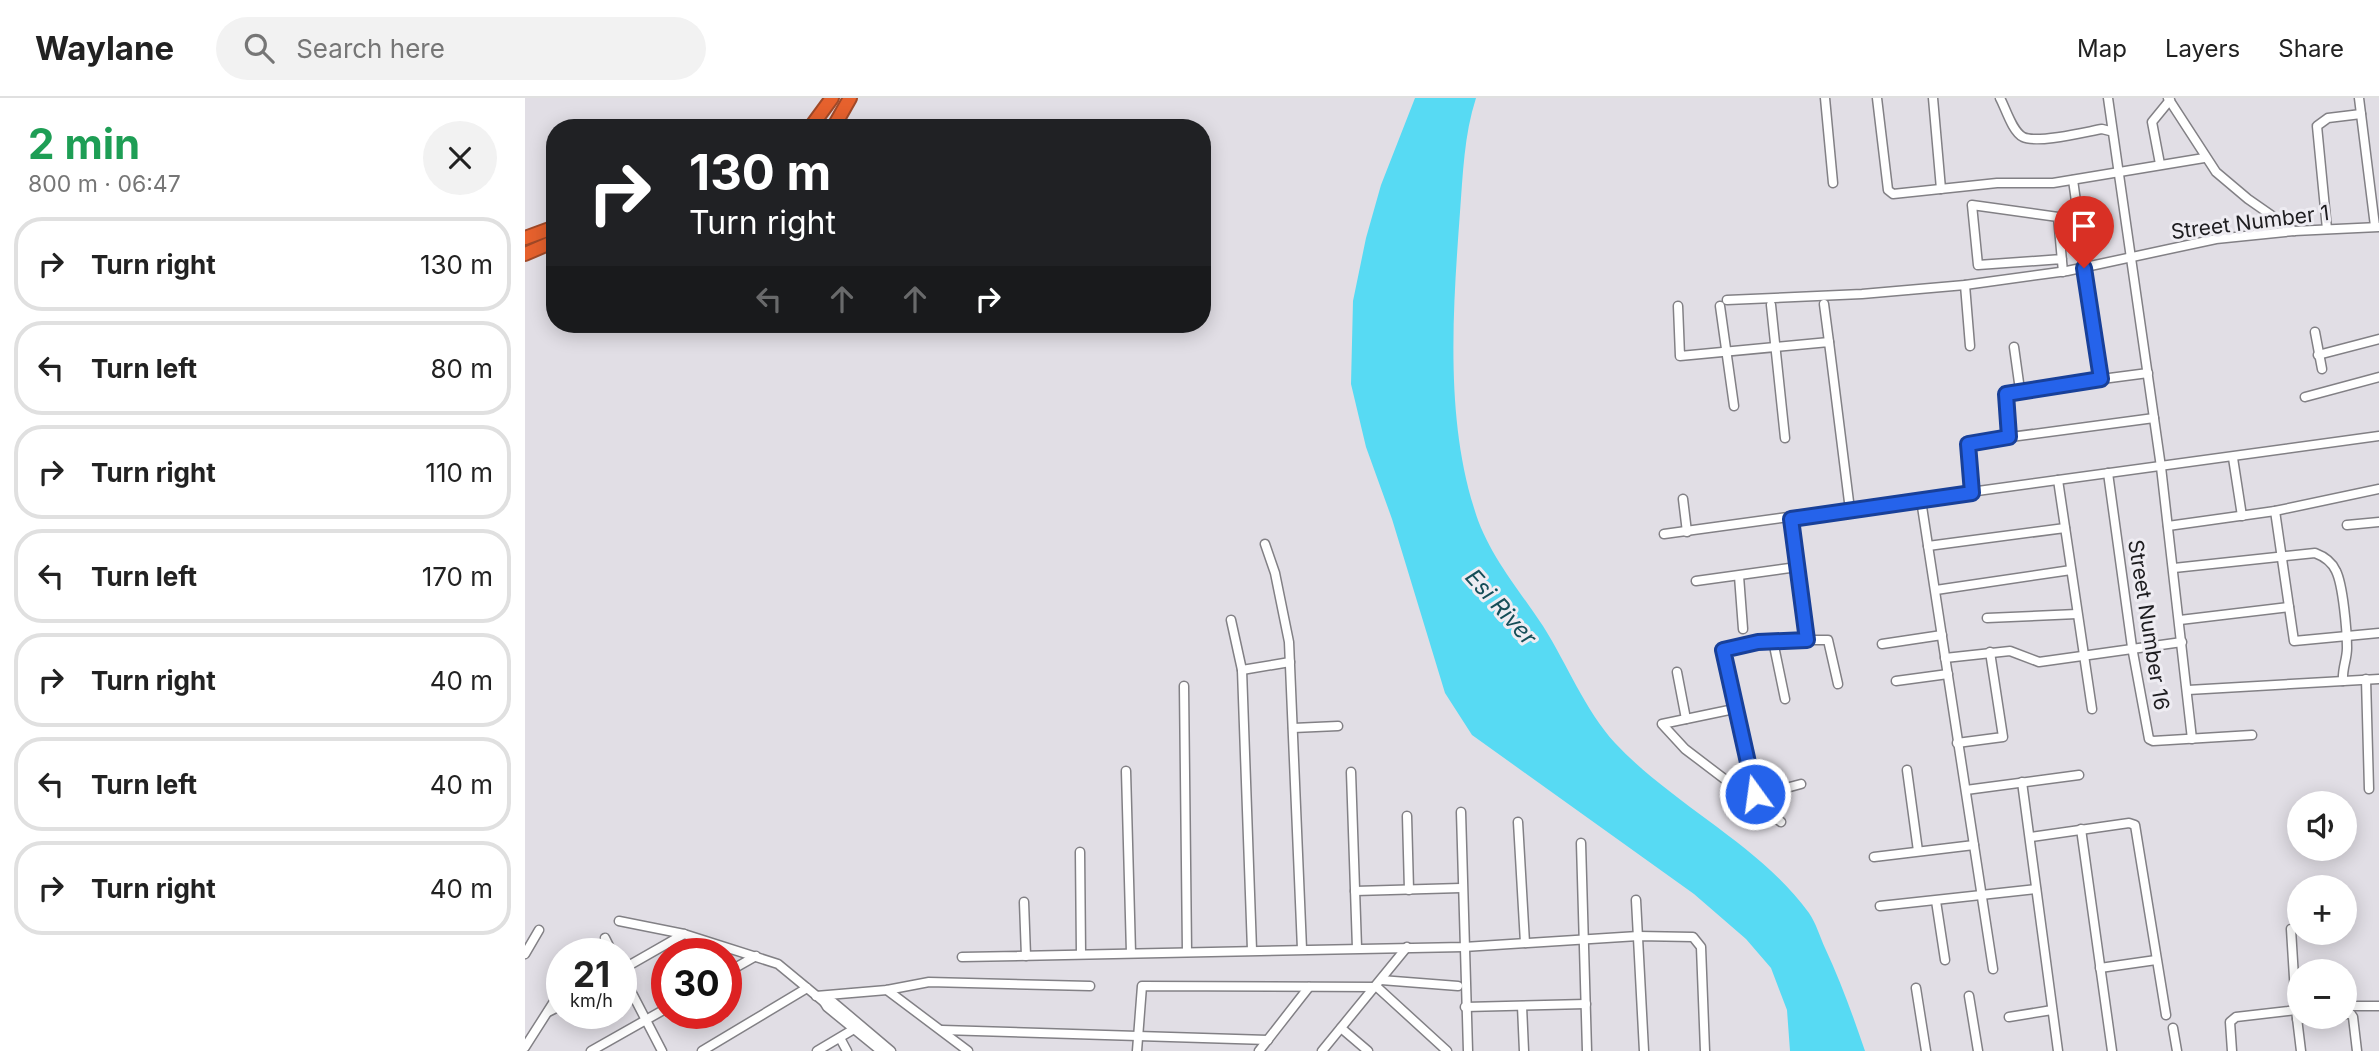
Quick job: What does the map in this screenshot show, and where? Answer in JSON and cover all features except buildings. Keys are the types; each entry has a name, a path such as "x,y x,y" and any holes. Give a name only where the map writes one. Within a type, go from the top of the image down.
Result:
{"highway":[{"path":"817,119 832,98"},
{"path":"838,119 850,98"},
{"path":"525,238 546,230"},
{"path":"525,254 546,245"}],"street":[{"path":"1825,98 1833,183"},
{"path":"1877,98 1888,190 1899,195 1941,189 2073,180 2117,170 2204,158"},
{"path":"1933,98 1941,189"},
{"path":"2000,98 2017,131 2024,138 2036,139 2102,129 2110,131"},
{"path":"2108,98 2110,131 2161,467 2192,739 2252,735"},
{"path":"2359,98 2377,226"},
{"path":"2160,164 2153,122 2169,99 2185,120 2204,158 2248,199 2294,231"},
{"path":"2327,229 2317,126 2327,118 2361,114"},
{"path":"2369,178 2379,176"},
{"path":"2073,180 2101,379"},
{"path":"2062,259 1977,265 1972,205 2058,217 2062,259 2063,272"},
{"name":"Street Number 1","path":"1726,353 1724,303 1862,295 1965,285 2063,272 2216,239 2377,226"},
{"path":"1965,285 1970,346"},
{"path":"1824,304 1850,510"},
{"path":"1771,305 1785,438"},
{"path":"1678,306 1680,356 1829,342"},
{"path":"2315,332 2322,369"},
{"path":"2318,355 2379,339"},
{"path":"2014,347 2020,390"},
{"path":"1726,353 1734,406"},
{"path":"2009,437 2006,394 2148,373"},
{"path":"2305,397 2379,377"},
{"path":"1972,493 1968,444 2154,418"},
{"path":"1664,534 1791,519 2379,436"},
{"path":"2233,458 2242,516"},
{"name":"Street Number 16","path":"2108,473 2132,647 2150,739 2192,739"},
{"path":"2058,480 2092,709"},
{"path":"2168,526 2276,511 2379,489"},
{"path":"1683,499 1688,532"},
{"path":"1921,500 1993,968"},
{"path":"2276,511 2280,556 2294,641 2379,633"},
{"path":"1791,519 1807,640"},
{"path":"2347,525 2379,522"},
{"path":"1929,546 2066,528"},
{"path":"1265,544 1275,573 1290,662 1302,949"},
{"path":"2174,568 2315,553 2331,564 2338,575 2346,635 2343,681"},
{"path":"1696,581 1797,568"},
{"path":"1936,590 2071,570"},
{"path":"1739,576 1743,629"},
{"path":"2180,620 2289,607"},
{"path":"1987,618 2077,614"},
{"path":"1231,620 1242,670 1252,950"},
{"path":"1882,645 1942,635"},
{"path":"1773,640 1785,699"},
{"path":"1753,797 1723,650 1773,640 1828,640 1838,684"},
{"path":"1945,658 2010,651 2039,662 2182,642"},
{"path":"1957,743 2003,737 1990,652"},
{"path":"1242,670 1290,662"},
{"path":"1677,673 1686,719"},
{"path":"1896,681 1948,674"},
{"path":"2366,679 2369,789"},
{"path":"2188,690 2379,679"},
{"path":"1184,686 1188,952"},
{"path":"1734,709 1662,724 1685,748 1753,797 1781,822"},
{"path":"1293,728 1338,726"},
{"path":"1907,770 1919,851"},
{"path":"1126,771 1131,953"},
{"path":"1351,772 1357,948"},
{"path":"1966,790 2079,775"},
{"path":"2022,782 2058,1051"},
{"path":"1753,797 1801,784"},
{"path":"1461,812 1461,888 1468,1051"},
{"path":"1407,816 1409,890"},
{"path":"1518,822 1525,943"},
{"path":"2031,837 2129,823 2135,825 2166,1015"},
{"path":"2081,829 2112,1051"},
{"path":"1581,843 1587,1051"},
{"path":"1874,857 1974,845"},
{"path":"1080,852 1081,954"},
{"path":"1355,891 1461,888"},
{"path":"1880,906 2036,890"},
{"path":"1636,900 1644,1051"},
{"path":"1936,901 1945,960"},
{"path":"1024,902 1026,956"},
{"path":"619,921 684,934 778,964 881,1051"},
{"path":"525,954 539,930"},
{"path":"637,962 684,934"},
{"path":"962,957 1464,947 1638,936 1693,937 1699,941 1705,1051"},
{"path":"1322,1051 1407,947"},
{"path":"742,964 756,957"},
{"path":"2100,968 2156,960"},
{"path":"816,996 887,990 929,982 1090,986"},
{"path":"1379,984 1447,1051"},
{"path":"1137,1051 1142,986 1458,986"},
{"path":"1259,1051 1309,987"},
{"path":"702,1051 807,988"},
{"path":"1916,988 1926,1051"},
{"path":"887,990 968,1051"},
{"path":"1969,996 1978,1051"},
{"path":"824,1002 833,1002 891,1051"},
{"path":"637,1004 662,1051"},
{"path":"1465,1007 1586,1004"},
{"path":"1522,1006 1524,1051"},
{"path":"2357,1006 2379,1006"},
{"path":"2009,1017 2052,1010"},
{"path":"525,1047 546,1014"},
{"path":"2232,1051 2230,1022 2236,1017 2287,1014"},
{"path":"591,1051 651,1017"},
{"path":"1341,1028 1369,1051"},
{"path":"2173,1028 2177,1051"},
{"path":"817,1051 854,1029"},
{"path":"2299,1029 2301,1051"},
{"path":"2354,1029 2357,1051"},
{"path":"942,1030 1268,1040"},
{"path":"840,1038 847,1051"}],"water":[{"name":"Esi River","path":"1415,98 1476,98 1466,140 1463,169 1453,361 1465,473 1474,508 1487,540 1504,570 1543,626 1594,716 1615,743 1663,786 1766,866 1809,913 1842,986 1865,1051 1790,1051 1787,1010 1771,968 1746,939 1694,894 1472,735 1445,693 1392,519 1366,447 1351,384 1353,301 1366,238 1381,185"}],"route":[{"path":"1755,794 1723,650 1758,642 1807,640 1791,519 1972,493 1966,450 1968,444 2009,437 2006,394 2010,391 2101,379 2084,268"}]}
